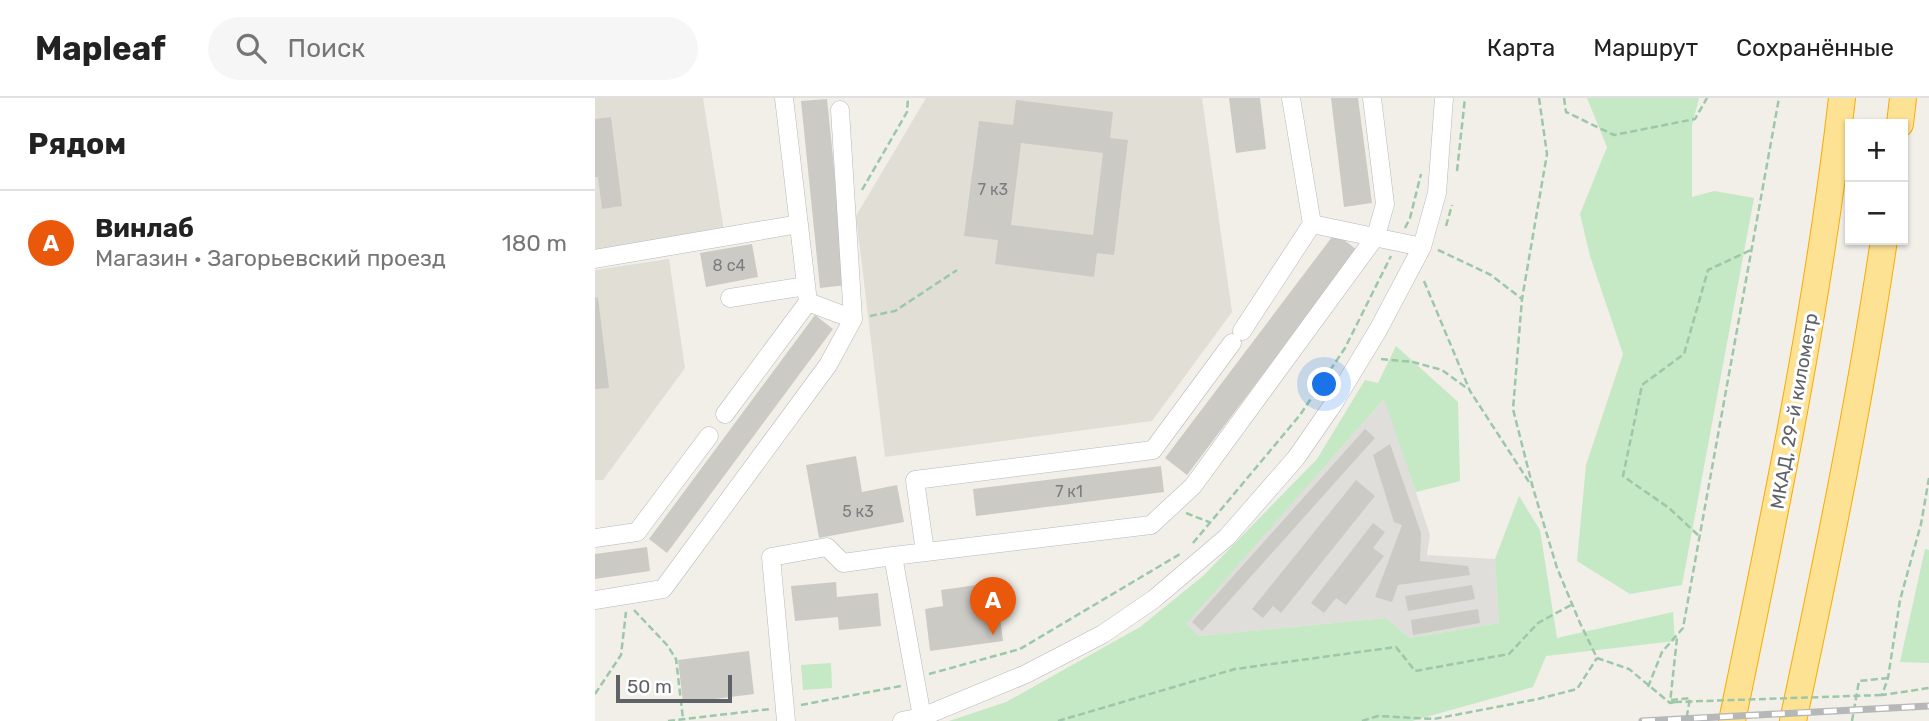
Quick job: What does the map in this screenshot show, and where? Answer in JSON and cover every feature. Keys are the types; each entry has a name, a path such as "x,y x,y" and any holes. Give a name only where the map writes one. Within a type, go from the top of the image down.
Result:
{"highway":[{"name":"МКАД, 29-й километр","path":"1732,721 1768,554 1803,368 1831,189 1842,98"},
{"path":"1900,119 1903,98"},
{"path":"1794,721 1853,426 1883,245"}],"street":[{"path":"725,414 807,294 784,98"},
{"path":"925,552 915,480 1153,450 1237,337 1312,224 1291,98"},
{"path":"786,714 771,556 827,547 843,563 1150,525 1192,486 1376,236 1385,204 1372,98"},
{"path":"902,721 922,717 1026,674 1103,634 1154,600 1227,537 1296,458 1332,406 1428,248 1437,192 1444,98"},
{"path":"595,600 663,589 828,365 853,319 840,110"},
{"path":"595,259 799,224"},
{"path":"1312,224 1428,248"},
{"path":"730,298 807,294 853,319"},
{"path":"595,538 637,532 709,436"},
{"path":"893,556 922,717"}],"path":[{"path":"847,217 907,112 908,98"},
{"path":"1455,180 1465,98"},
{"path":"1539,98 1547,154 1522,299 1513,409 1557,568 1598,659 1629,669 1649,687 1672,702 1882,695 1929,688"},
{"path":"1564,98 1566,112 1614,135 1695,119 1707,98"},
{"path":"1649,687 1662,652 1683,628 1779,98"},
{"path":"668,721 786,714 914,683 929,674 1020,649 1187,550 1300,415 1345,348 1410,218 1422,169"},
{"path":"1445,229 1450,219 1454,193"},
{"path":"1428,248 1492,275 1522,299"},
{"path":"1698,536 1669,508 1623,476 1642,385 1683,354 1708,270 1751,250"},
{"path":"853,319 895,311 957,270"},
{"path":"1421,273 1470,391 1533,488"},
{"path":"1374,358 1413,362 1442,370 1470,391"},
{"path":"1882,695 1888,678 1900,600 1921,524 1929,478"},
{"path":"1170,507 1210,522"},
{"path":"595,694 621,655 627,602 667,645 676,659 683,719"},
{"path":"1058,721 1235,669 1396,647 1415,671 1509,654 1538,622 1572,604"},
{"path":"1672,702 1677,635"},
{"path":"1361,721 1378,716 1434,719 1564,693 1577,689 1598,659"},
{"path":"1851,721 1859,681 1888,678"},
{"path":"1672,702 1690,698 1686,721"}],"shaded area":[{"path":"595,98 703,98 724,231 595,252"},
{"path":"926,98 1202,98 1232,312 1152,421 885,457 856,216"},
{"path":"669,259 685,368 603,480 595,480 595,270"},
{"path":"1385,398 1430,535 1427,555 1495,559 1499,623 1410,638 1386,618 1199,636 1185,624"}],"green space":[{"path":"1587,98 1699,98 1692,125 1692,197 1714,191 1754,198 1682,585 1630,594 1577,561 1586,465 1623,354 1590,256 1580,214 1607,147"},
{"path":"1396,346 1458,402 1460,481 1416,492 1384,399 1186,624 1199,636 1386,618 1410,638 1499,623 1495,559 1519,496 1540,530 1557,638 1673,612 1675,641 1546,656 1533,687 1412,721 949,721 1006,702 1140,627 1203,576 1317,459 1365,380 1378,383"},
{"path":"1925,549 1929,550 1929,663 1900,662"},
{"path":"831,663 832,688 803,690 801,665"}],"building":[{"path":"1229,98 1260,98 1266,149 1236,153"},
{"path":"1331,98 1358,98 1372,203 1344,207"},
{"path":"827,99 846,285 820,288 801,101"},
{"path":"1016,100 1113,112 1110,138 1128,140 1114,255 1097,253 1094,277 995,264 998,240 964,236 979,121 1013,125","holes":["1021,143 1103,153 1093,235 1011,225"]},
{"path":"611,117 622,206 602,209 598,177 595,177 595,119"},
{"path":"1335,233 1357,250 1187,475 1165,458"},
{"path":"752,244 758,277 706,287 700,253"},
{"path":"598,297 609,388 595,389 595,298"},
{"path":"815,315 833,329 667,553 649,539"},
{"path":"1365,429 1375,438 1202,631 1192,622"},
{"path":"1390,444 1421,533 1420,561 1468,566 1470,575 1398,585 1392,602 1375,597 1402,525 1394,522 1373,455"},
{"path":"856,456 862,492 897,485 904,522 819,538 806,465"},
{"path":"1161,466 1164,492 976,516 973,489"},
{"path":"1356,480 1375,496 1281,613 1273,606 1263,618 1252,609"},
{"path":"1373,523 1385,532 1373,548 1384,556 1346,605 1336,598 1324,613 1311,603"},
{"path":"647,547 650,571 595,579 595,554"},
{"path":"836,582 837,597 878,593 881,626 839,630 838,617 795,621 791,586"},
{"path":"977,585 979,603 998,601 1003,641 930,651 925,609 943,606 941,590"},
{"path":"1472,585 1475,599 1408,611 1405,596"},
{"path":"1478,609 1480,623 1413,635 1411,620"},
{"path":"749,651 754,694 683,703 678,660"}],"railway":[{"path":"1642,721 1929,706"}],"place":[{"name":"Винлаб","path":"993,635"}]}
